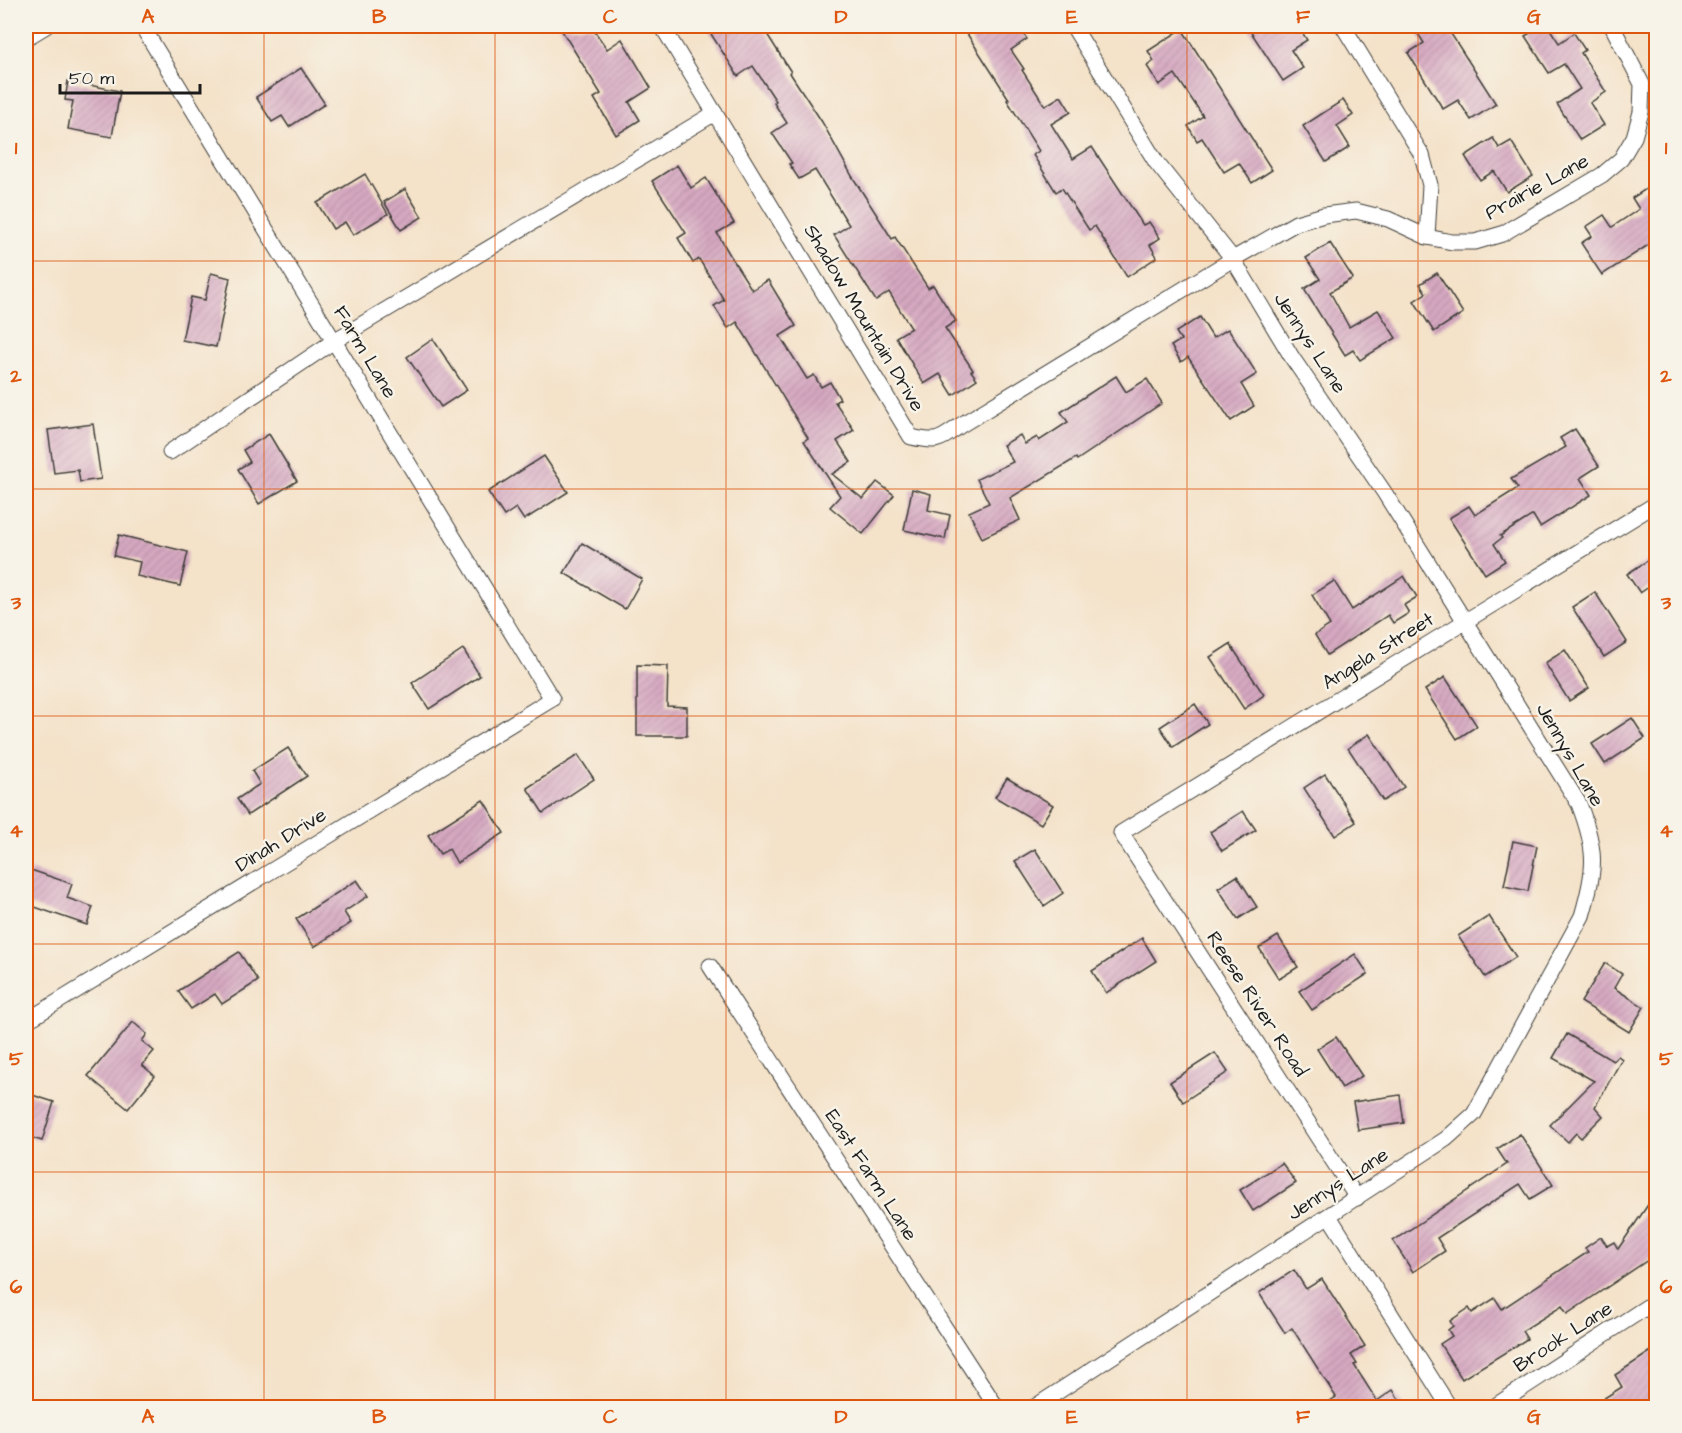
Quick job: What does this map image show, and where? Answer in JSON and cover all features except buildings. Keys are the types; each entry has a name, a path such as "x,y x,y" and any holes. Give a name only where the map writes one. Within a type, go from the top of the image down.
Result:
{"street":[{"path":"26,39 46,26"},
{"name":"Farm Lane","path":"142,26 552,699"},
{"name":"Shadow Mountain Drive","path":"662,26 911,437 931,442 941,439 961,424 1233,259"},
{"name":"Jennys Lane","path":"1033,1407 1357,1198 1446,1138 1474,1114 1582,916 1593,881 1593,854 1588,828 1579,804 1384,492 1293,359 1233,259 1156,162 1073,26"},
{"path":"1343,26 1422,155 1430,185 1427,237"},
{"name":"Prairie Lane","path":"1233,259 1296,223 1324,215 1356,211 1388,219 1427,237 1452,242 1475,242 1503,234 1602,176 1621,159 1634,137 1641,112 1642,84 1612,26"},
{"path":"170,452 334,341 715,113"},
{"name":"Angela Street","path":"1121,833 1656,504"},
{"name":"Dinah Drive","path":"29,1011 552,699"},
{"name":"Reese River Road","path":"1121,833 1357,1198"},
{"name":"East Farm Lane","path":"710,966 997,1407"},
{"path":"1329,1216 1449,1407"},
{"name":"Brook Lane","path":"1492,1407 1656,1301"}]}
